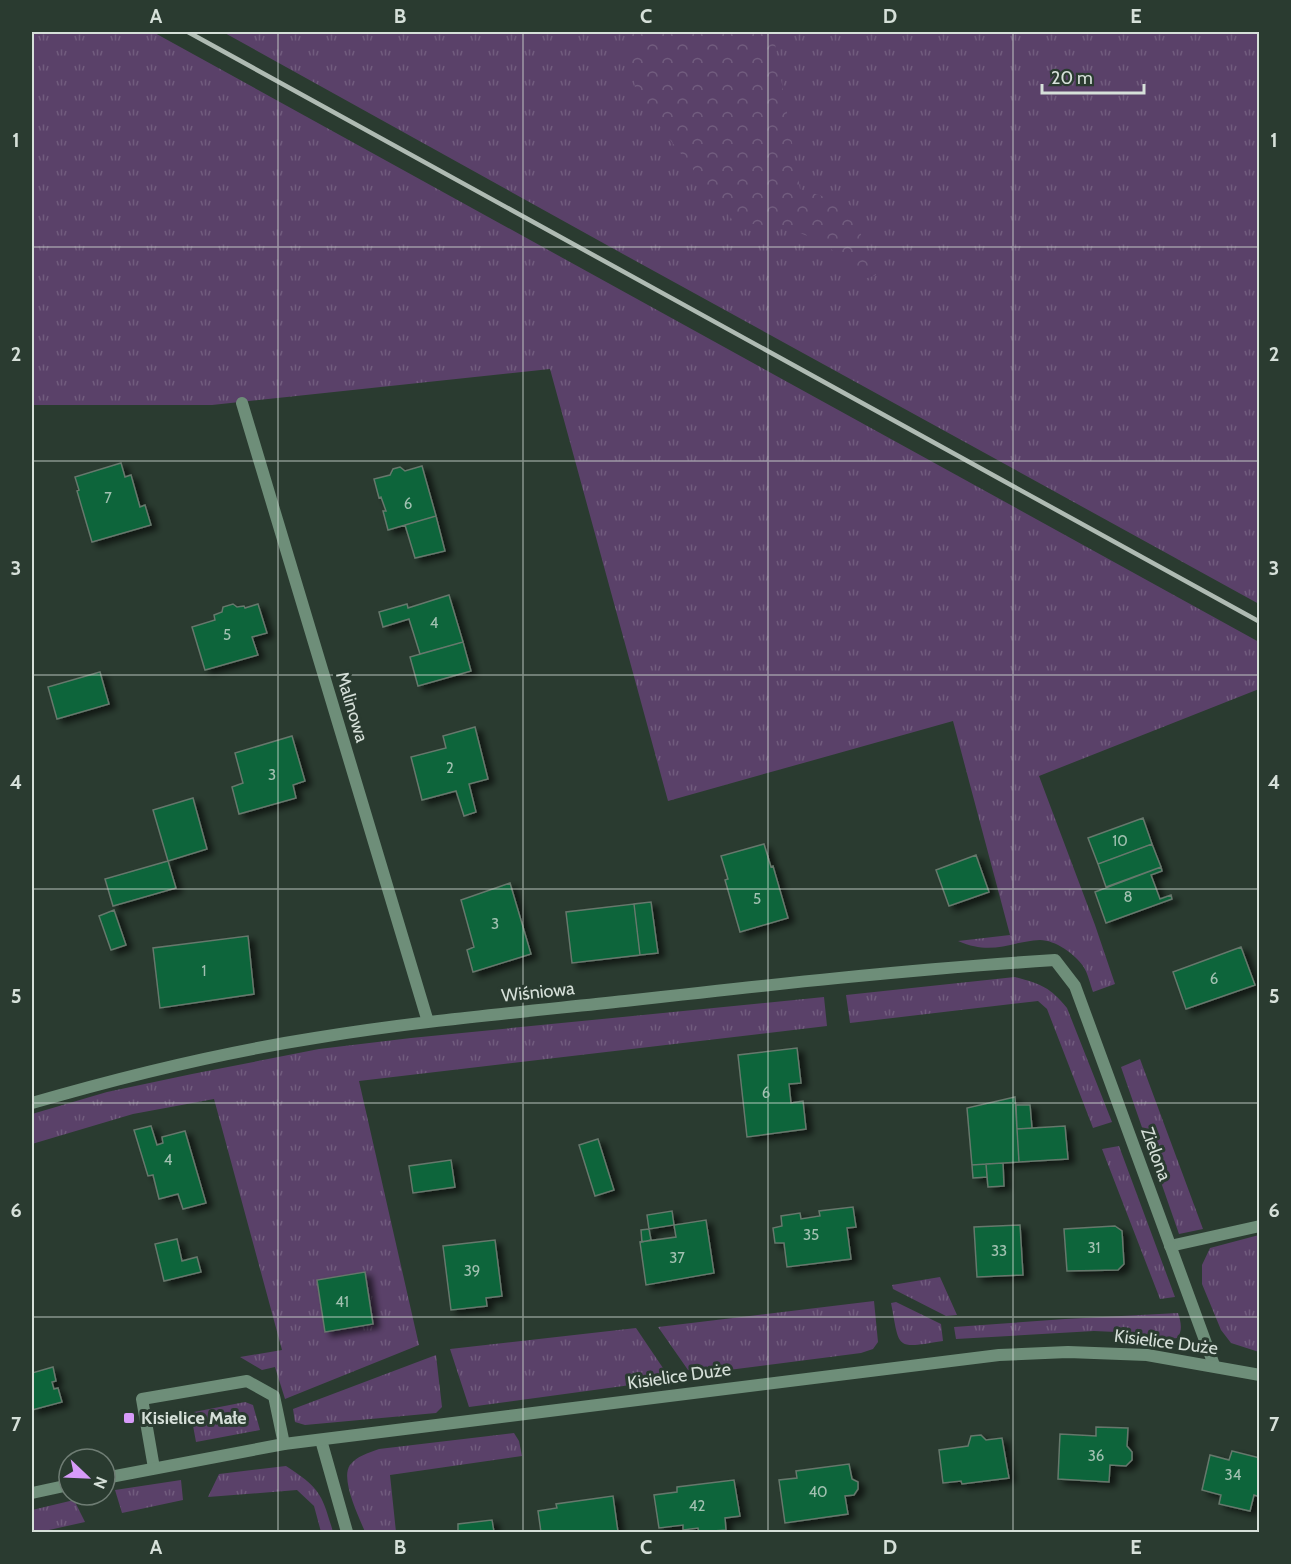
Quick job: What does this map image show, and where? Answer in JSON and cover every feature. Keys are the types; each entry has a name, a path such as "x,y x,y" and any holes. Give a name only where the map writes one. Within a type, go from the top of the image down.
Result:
{"street":[{"name":"Malinowa","path":"242,403 428,1022"},
{"name":"Wiśniowa","path":"32,1103 108,1081 226,1054 315,1038 428,1022 924,969 1055,960"},
{"name":"Zielona","path":"1055,960 1075,986 1214,1365"},
{"path":"1170,1246 1260,1226"},
{"name":"Kisielice Duże","path":"117,1476 284,1444 775,1381 999,1355 1068,1352 1147,1354 1260,1375"},
{"path":"154,1468 142,1399 247,1381 274,1396 284,1444"},
{"path":"321,1440 347,1533"},
{"path":"32,1492 57,1487"}],"green space":[{"path":"32,32 153,32 1259,642 1259,689 1039,776 1115,984 1093,992 1086,972 1079,961 1070,952 1052,942 1028,941 991,948 958,941 1010,935 953,721 668,801 550,369 212,405 32,405"},
{"path":"223,32 1259,32 1259,604 623,254"},
{"path":"628,32 773,32 800,189 850,205 876,275 859,281 826,243 784,227 734,222 636,96"},
{"path":"1015,977 1044,987 1067,1008 1112,1122 1093,1128 1047,1009 1038,1001 850,1023 846,995"},
{"path":"824,997 827,1026 359,1081 419,1345 285,1399 275,1367 262,1370 240,1357 282,1350 214,1099 133,1114 32,1144 32,1114 107,1092 319,1049"},
{"path":"1140,1059 1203,1229 1179,1234 1121,1067"},
{"path":"1119,1146 1175,1297 1160,1299 1102,1149"},
{"path":"1260,1235 1259,1352 1231,1343 1221,1330 1202,1284 1202,1265 1210,1248"},
{"path":"940,1277 957,1315 946,1316 893,1289 892,1285"},
{"path":"874,1301 878,1342 873,1349 861,1353 705,1373 688,1370 658,1327"},
{"path":"896,1302 941,1324 943,1341 915,1345 902,1342 898,1337 891,1303"},
{"path":"1178,1313 1181,1329 1177,1338 1170,1339 1139,1333 1094,1331 956,1339 954,1327 1065,1319"},
{"path":"636,1328 665,1371 665,1377 660,1381 469,1407 450,1349"},
{"path":"436,1355 442,1407 436,1413 305,1425 295,1422 293,1409"},
{"path":"245,1402 253,1405 260,1430 196,1442 192,1420 194,1412"},
{"path":"514,1433 519,1441 522,1456 390,1475 396,1532 365,1532 347,1479 350,1465 356,1459 379,1449"},
{"path":"286,1466 306,1480 318,1493 333,1532 321,1532 314,1506 297,1490 208,1497 219,1474"},
{"path":"181,1480 183,1500 122,1513 117,1490"},
{"path":"57,1504 57,1507 78,1507 85,1522 32,1532 32,1510"}],"building":[{"path":"121,463 125,477 131,475 140,507 145,505 151,525 92,542 75,477"},
{"path":"422,466 436,516 388,530 383,511 386,511 381,497 379,498 374,479 390,475 393,469 400,467 405,471"},
{"path":"436,516 445,551 415,558 405,525"},
{"path":"449,595 463,642 420,654 409,619 383,627 379,612 407,604 408,608"},
{"path":"233,604 245,608 258,604 267,633 252,637 258,655 205,670 192,627 215,620 214,615 222,612 223,607"},
{"path":"463,642 471,671 418,686 410,657"},
{"path":"100,672 109,704 57,719 48,687"},
{"path":"475,727 488,779 469,784 476,812 464,816 456,791 422,800 411,757 446,748 443,736"},
{"path":"292,736 305,781 293,785 296,798 239,814 232,787 243,783 235,753"},
{"path":"193,798 207,849 168,861 153,810"},
{"path":"1143,818 1152,844 1098,864 1088,838"},
{"path":"764,844 788,918 740,932 725,880 728,879 721,856"},
{"path":"1152,844 1161,867 1106,887 1098,864"},
{"path":"976,855 989,892 949,906 936,870"},
{"path":"168,861 176,888 113,906 105,879"},
{"path":"1161,867 1162,871 1151,875 1160,899 1171,895 1172,899 1106,923 1095,892"},
{"path":"510,883 531,954 473,972 467,950 474,947 461,900"},
{"path":"651,902 658,953 640,955 634,904"},
{"path":"634,904 640,955 572,963 566,912"},
{"path":"114,910 126,945 111,950 99,916"},
{"path":"248,936 254,994 160,1008 153,948"},
{"path":"1241,947 1255,985 1186,1009 1173,972"},
{"path":"797,1048 801,1083 789,1084 791,1103 803,1101 806,1129 747,1137 738,1055"},
{"path":"1015,1097 1019,1162 972,1165 967,1108"},
{"path":"1016,1105 1030,1105 1032,1128 1017,1129"},
{"path":"151,1126 157,1145 163,1143 162,1137 185,1131 206,1203 183,1209 178,1194 159,1199 153,1175 148,1176 134,1130"},
{"path":"1065,1126 1068,1159 1019,1162 1017,1129"},
{"path":"598,1139 614,1190 595,1196 579,1145"},
{"path":"451,1160 455,1187 413,1193 409,1166"},
{"path":"1003,1163 1004,1186 988,1187 986,1164"},
{"path":"986,1164 987,1177 973,1178 972,1165"},
{"path":"853,1207 856,1227 847,1228 851,1259 787,1267 784,1243 775,1243 773,1228 782,1226 781,1216 800,1213 801,1219 820,1216 819,1211"},
{"path":"672,1211 674,1225 649,1229 647,1215"},
{"path":"706,1220 714,1273 646,1285 640,1242 676,1237 674,1225"},
{"path":"1020,1225 1023,1275 977,1277 974,1227"},
{"path":"1115,1226 1122,1231 1124,1264 1118,1270 1067,1271 1064,1229"},
{"path":"649,1229 651,1240 642,1242 641,1230"},
{"path":"177,1239 182,1261 197,1257 201,1272 164,1281 155,1244"},
{"path":"495,1240 502,1296 486,1298 487,1306 451,1310 443,1246"},
{"path":"365,1272 373,1324 325,1332 317,1280"},
{"path":"53,1367 56,1381 52,1382 54,1389 58,1388 62,1402 32,1410 32,1373"},
{"path":"1096,1427 1128,1428 1127,1446 1132,1452 1132,1460 1126,1466 1110,1465 1109,1482 1058,1479 1060,1434 1096,1436"},
{"path":"981,1435 986,1440 1002,1438 1009,1478 962,1484 961,1481 943,1483 939,1450 968,1446 971,1436"},
{"path":"1232,1451 1260,1458 1260,1497 1254,1495 1250,1511 1219,1504 1221,1495 1202,1490 1210,1455 1229,1460"},
{"path":"849,1464 852,1479 858,1482 858,1489 854,1495 845,1496 848,1514 785,1523 779,1480 797,1478 796,1471"},
{"path":"734,1480 740,1516 725,1518 726,1530 699,1532 698,1528 683,1530 683,1525 659,1528 654,1495 677,1492 677,1487"},
{"path":"613,1496 618,1532 541,1532 538,1511 557,1508 556,1504"},
{"path":"492,1520 494,1532 448,1532 458,1531 458,1524"}],"railway":[{"path":"188,32 1260,622"}],"place":[{"name":"Kisielice Małe","path":"129,1418"}]}
